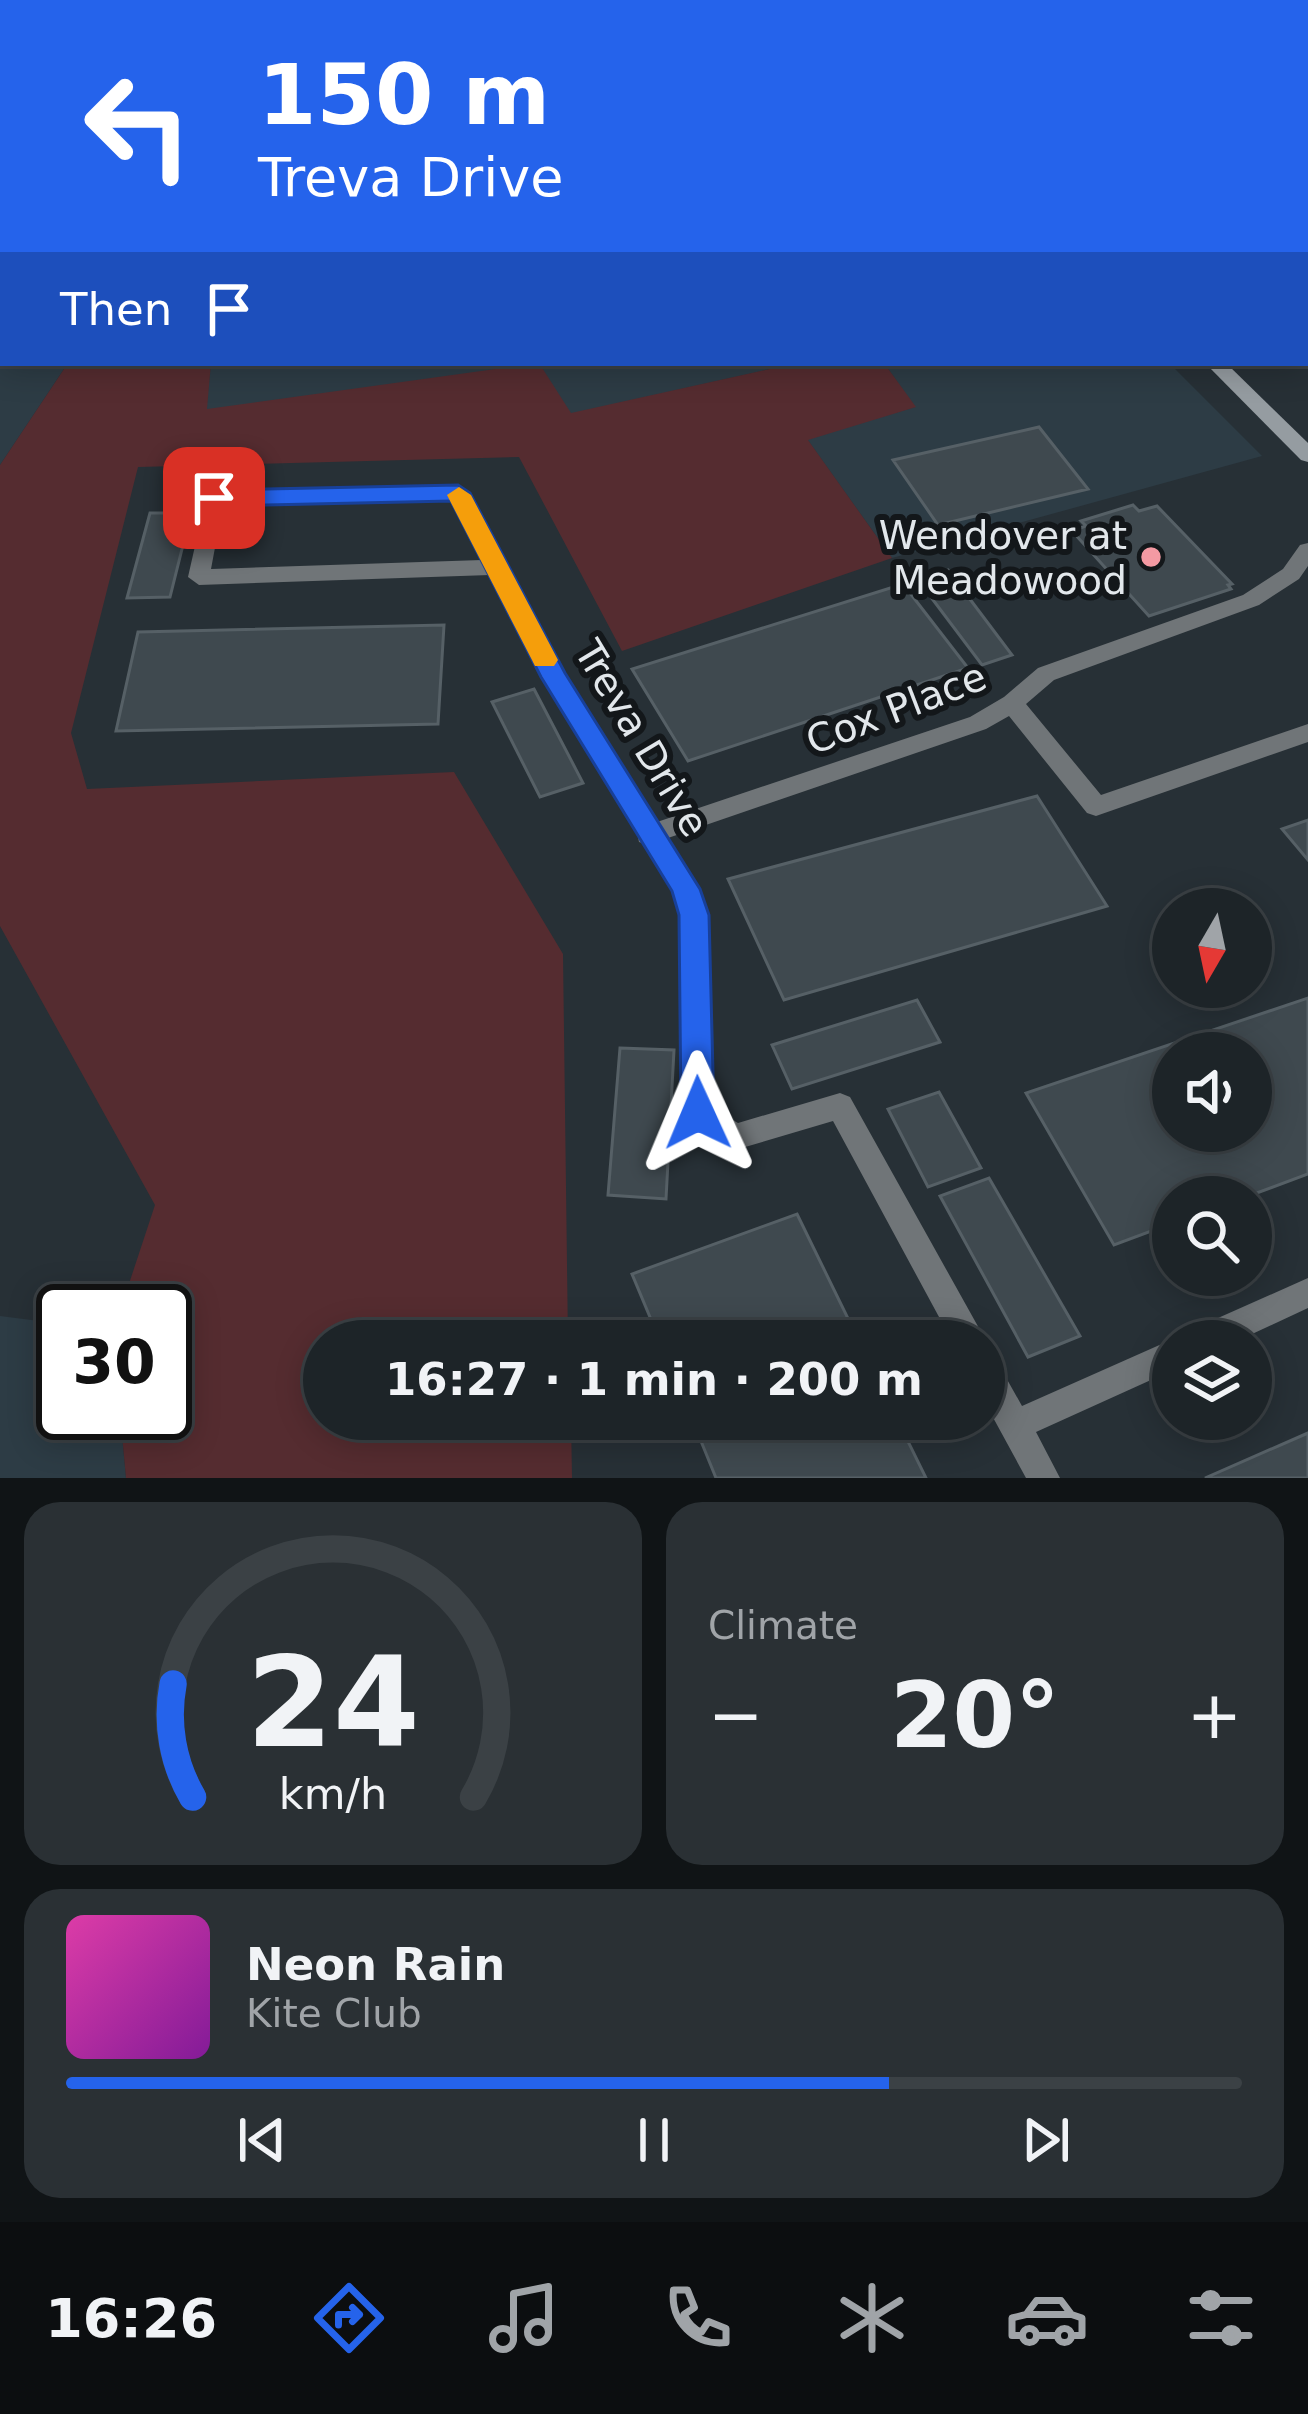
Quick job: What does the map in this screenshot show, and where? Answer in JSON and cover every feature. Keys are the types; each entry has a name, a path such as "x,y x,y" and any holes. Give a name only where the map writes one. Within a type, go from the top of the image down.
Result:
{"street":[{"path":"1218,366 1308,455"},
{"name":"Treva Drive","path":"496,567 199,577 214,498 458,493 554,677 648,835 686,889 694,915 698,1113 735,1137 840,1106 957,1320"},
{"name":"Cox Place","path":"648,835 977,723 1012,704 1046,674 1251,600 1299,575 1308,550"},
{"path":"1012,704 1096,806 1308,733"},
{"path":"1248,1320 1308,1293"},
{"path":"1015,1425 1152,1363"},
{"path":"1005,1407 1044,1478"}],"shaded area":[{"path":"0,366 66,366 0,465"},
{"path":"66,366 211,366 207,409 541,366 571,413 783,366 886,366 916,407 808,440 892,558 622,651 519,457 138,467 71,733 87,789 454,772 563,954 568,1320 303,1320 303,1440 571,1440 572,1478 126,1478 122,1440 192,1440 192,1284 129,1284 155,1205 0,926 0,465"},
{"path":"211,366 784,366 570,414 206,409"},
{"path":"886,366 1172,366 1262,456 892,558 807,439 915,407"},
{"path":"0,1316 36,1321 36,1440 122,1440 126,1478 0,1478"}],"building":[{"path":"1039,427 1088,489 938,525 893,460"},
{"name":"Wendover at Meadowood","path":"1133,505 1139,511 1157,506 1232,584 1228,585 1231,589 1149,616 1072,531 1086,526 1081,521"},
{"path":"150,513 191,513 170,597 127,598"},
{"path":"948,570 1012,655 982,665 918,580"},
{"path":"903,584 968,668 688,761 632,669"},
{"path":"444,625 438,724 116,731 138,632"},
{"path":"534,689 583,783 540,797 492,702"},
{"path":"1037,796 1107,906 784,1000 728,879"},
{"path":"1308,820 1308,860 1282,829"},
{"path":"1308,998 1308,1174 1272,1187 1272,1176 1152,1176 1152,1231 1114,1245 1026,1093 1152,1051 1152,1152 1272,1152 1272,1032 1207,1032"},
{"path":"917,1000 940,1042 792,1089 772,1045"},
{"path":"620,1048 674,1050 666,1199 608,1195"},
{"path":"939,1092 981,1168 928,1187 888,1109"},
{"path":"989,1178 1080,1336 1028,1357 940,1196"},
{"path":"797,1214 849,1320 651,1320 632,1274"},
{"path":"1308,1433 1308,1478 1205,1478"},
{"path":"701,1440 907,1440 926,1478 716,1478"}],"slow traffic":[{"path":"459,495 545,660"}],"place":[{"name":"Wendover at Meadowood","path":"1151,557"}],"route":[{"path":"214,498 458,493 554,677 648,835 686,889 694,915 698,1113"}]}
